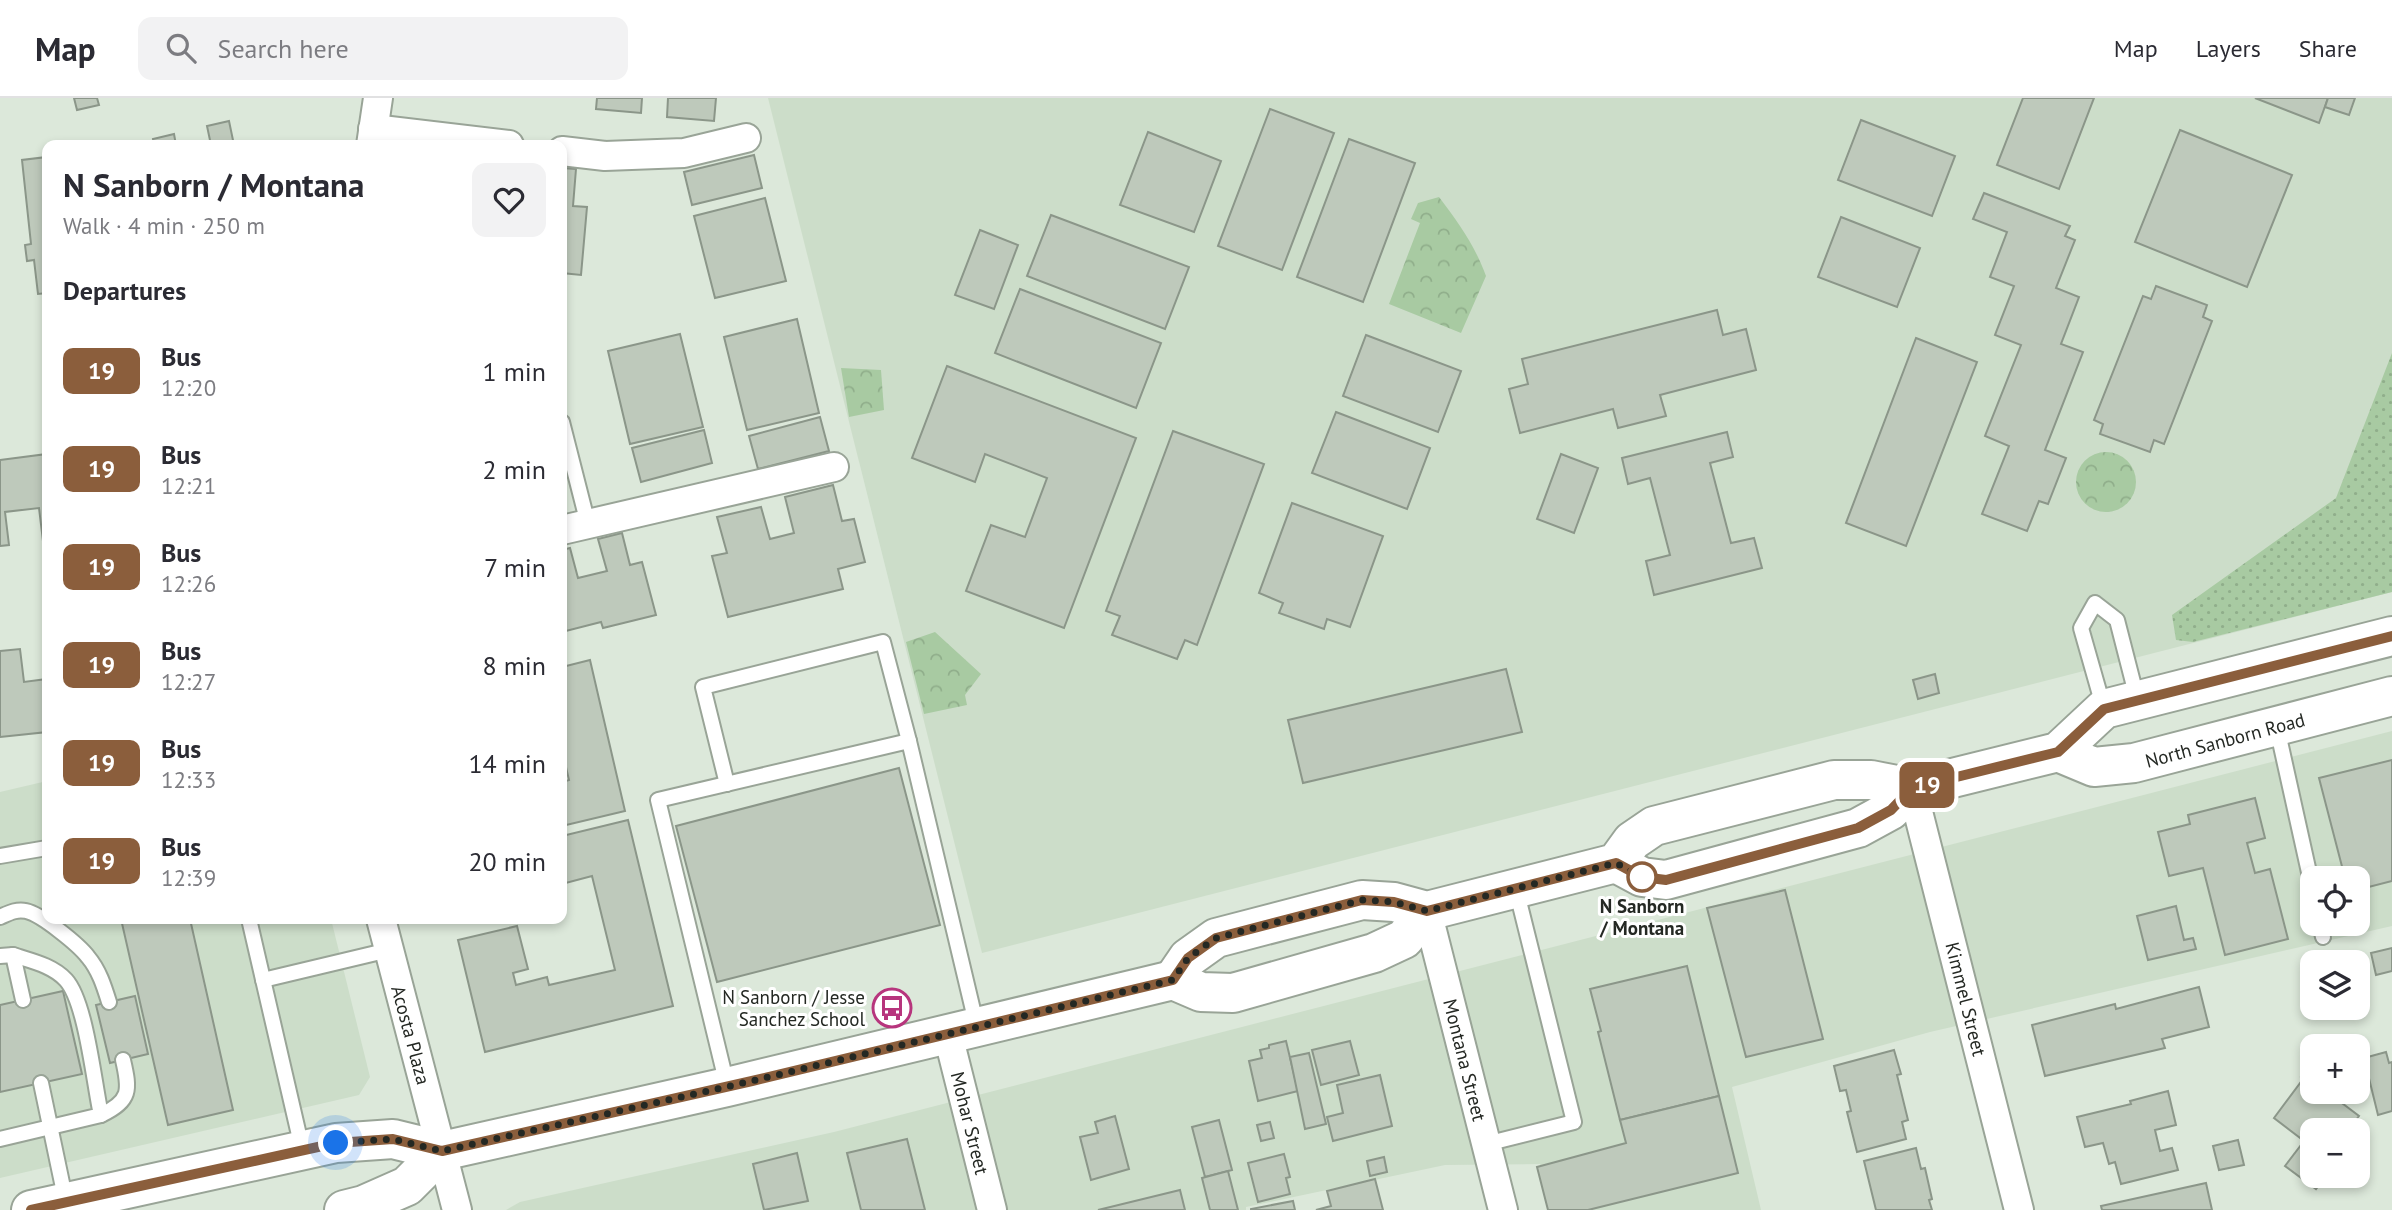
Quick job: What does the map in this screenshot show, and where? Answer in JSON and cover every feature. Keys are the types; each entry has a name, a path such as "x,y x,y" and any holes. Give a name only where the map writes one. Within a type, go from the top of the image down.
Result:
{"main road":[{"path":"1173,980 1188,958 1216,938 1362,900 1394,902 1427,911 1616,863 1632,841 1654,826 1834,780 1871,780 1912,788 2058,752 2121,704 2392,636"},
{"name":"North Sanborn Road","path":"2058,752 2094,767 2134,764 2392,696"},
{"path":"1616,863 1642,877 1666,880 1858,828 1891,810 1912,788"},
{"path":"48,1206 336,1143 393,1139 442,1151 963,1032 1173,980 1201,992 1233,993 1374,953 1404,939 1427,911"},
{"path":"344,1210 364,1205 407,1186 442,1151"}],"street":[{"path":"378,98 372,137 423,140"},
{"path":"567,152 605,156 684,153 746,138"},
{"path":"575,527 834,467"},
{"name":"Kimmel Street","path":"1912,788 2019,1210"},
{"name":"Montana Street","path":"1427,911 1503,1210"},
{"name":"Acosta Plaza","path":"382,924 457,1210"},
{"name":"Mohar Street","path":"963,1032 992,1210"}],"lane":[{"path":"567,462 575,527"},
{"path":"2093,598 2117,620 2121,704 2081,628 2093,598"},
{"path":"727,784 703,687 883,642 909,741 963,1032"},
{"path":"2277,726 2308,866"},
{"path":"727,1087 659,800 909,741"},
{"path":"0,856 42,849"},
{"path":"1486,1144 1574,1122 1516,888"},
{"path":"0,917 23,910 42,920"},
{"path":"48,924 87,955 99,974 109,1002"},
{"path":"250,924 303,1150"},
{"path":"263,980 389,950"},
{"path":"6,955 23,1000"},
{"path":"6,955 43,964 65,979 76,995 86,1031 101,1115"},
{"path":"0,1139 101,1115 118,1107 125,1097 129,1083 123,1060"},
{"path":"41,1083 50,1128 48,1206"}],"shaded area":[{"path":"768,98 2392,98 2392,592 982,953"},
{"path":"2392,731 2392,926 2370,931 2370,866 2300,866 2300,936 2348,936 1930,1032 1732,1087 1761,1210 1552,1210 1540,1164 1445,1165 1246,1207 1246,1210 506,1210 520,1202 834,1132"},
{"path":"42,782 42,924 332,924 370,1077 359,1095 0,1178 0,792"}],"green space":[{"path":"1439,197 1466,235 1486,276 1461,333 1389,304 1420,223 1411,219 1418,203"},
{"path":"2392,353 2392,592 2193,642 2176,640 2172,615 2336,498"},
{"path":"841,368 881,370 884,410 849,417"},
{"path":"2106,452 2123,457 2131,465 2136,482 2131,499 2123,507 2106,512 2089,507 2081,499 2076,482 2081,465 2089,457"},
{"path":"935,632 981,674 965,695 967,705 924,714 906,642"}],"building":[{"path":"74,98 97,98 99,105 77,110"},
{"path":"597,98 642,98 641,113 596,109"},
{"path":"668,98 716,98 714,121 667,117"},
{"path":"2023,98 2094,98 2059,189 1997,165"},
{"path":"2255,98 2328,98 2319,123"},
{"path":"2328,98 2355,98 2349,115 2325,107"},
{"path":"1270,109 1334,133 1282,270 1218,246"},
{"path":"1861,120 1955,156 1932,216 1838,180"},
{"path":"229,121 233,140 210,140 207,126"},
{"path":"2180,130 2292,175 2247,287 2135,242"},
{"path":"1148,132 1221,161 1194,232 1120,205"},
{"path":"174,134 175,140 153,140"},
{"path":"1349,139 1415,163 1363,302 1297,277"},
{"path":"754,155 762,188 692,205 684,172"},
{"path":"42,158 42,294 38,294 34,260 27,261 25,245 31,244 22,160"},
{"path":"567,168 576,169 573,206 587,207 581,275 567,274"},
{"path":"1984,193 2070,226 2065,236 2075,240 2056,288 2079,297 2061,344 2083,352 2045,450 2066,458 2048,504 2039,501 2027,531 1982,514 2009,446 1985,436 2021,345 1995,335 2014,286 1990,277 2007,232 1973,219"},
{"path":"765,198 786,281 715,298 694,216"},
{"path":"1051,215 1189,267 1165,329 1027,276"},
{"path":"1841,217 1920,248 1897,307 1818,277"},
{"path":"980,230 1018,245 994,309 955,295"},
{"path":"2156,286 2207,305 2203,317 2212,321 2164,444 2154,440 2150,452 2100,434 2103,424 2094,420 2143,296 2151,299"},
{"path":"1020,289 1161,343 1136,408 995,353"},
{"path":"1717,310 1723,335 1746,329 1756,370 1660,395 1666,416 1618,428 1613,409 1520,433 1509,389 1528,384 1522,359"},
{"path":"797,319 819,413 747,430 724,337"},
{"path":"680,334 703,427 630,444 608,351"},
{"path":"1366,335 1461,371 1438,432 1343,396"},
{"path":"1916,338 1977,362 1906,546 1846,523"},
{"path":"947,366 1136,438 1064,628 966,591 991,525 1025,537 1047,478 985,454 975,482 912,458"},
{"path":"1336,412 1430,448 1407,509 1312,473"},
{"path":"820,417 829,451 758,469 749,436"},
{"path":"704,430 712,463 641,482 632,448"},
{"path":"1173,431 1264,464 1197,645 1185,640 1177,659 1112,635 1120,616 1106,611"},
{"path":"1727,432 1733,457 1710,463 1731,543 1754,538 1762,568 1654,595 1646,561 1670,555 1650,478 1628,484 1622,458"},
{"path":"1561,454 1598,468 1574,533 1537,519"},
{"path":"42,455 42,533 39,508 5,512 9,545 0,546 0,460"},
{"path":"833,485 842,521 854,519 865,562 838,569 843,589 728,617 712,556 727,553 717,517 761,507 770,539 794,533 785,497"},
{"path":"1292,503 1383,536 1350,627 1327,619 1324,629 1279,613 1283,603 1259,593"},
{"path":"622,533 630,565 642,562 656,615 603,628 601,622 567,631 567,549 570,548 578,578 607,571 598,539"},
{"path":"20,649 24,682 42,680 42,733 0,737 0,651"},
{"path":"590,660 625,811 567,825 569,780 567,666"},
{"path":"1506,669 1522,732 1303,783 1288,720"},
{"path":"1935,674 1939,693 1918,699 1913,680"},
{"path":"2392,760 2392,881 2370,887 2370,866 2342,866 2319,778"},
{"path":"899,768 940,925 717,982 676,826"},
{"path":"2255,798 2265,838 2247,843 2255,873 2270,869 2288,939 2225,955 2203,868 2169,876 2158,832 2190,824 2188,815"},
{"path":"628,820 673,1006 485,1052 458,940 517,926 528,969 513,973 516,985 547,977 549,985 615,970 592,876 567,883 567,835"},
{"path":"1785,890 1823,1039 1746,1057 1707,908"},
{"path":"2176,906 2184,940 2193,938 2196,949 2148,960 2137,916"},
{"path":"122,924 191,924 233,1110 168,1125"},
{"path":"2392,948 2392,971 2376,975 2371,953"},
{"path":"1687,966 1719,1096 1620,1120 1590,989"},
{"path":"2199,987 2209,1027 2162,1039 2165,1048 2045,1076 2032,1025 2115,1004 2116,1009"},
{"path":"63,991 82,1074 0,1092 0,1005"},
{"path":"135,996 148,1054 110,1063 96,1005"},
{"path":"1286,1041 1298,1091 1258,1101 1249,1061 1262,1058 1260,1050 1269,1048 1269,1045"},
{"path":"1350,1041 1359,1075 1321,1085 1312,1050"},
{"path":"1894,1050 1901,1074 1897,1075 1908,1120 1902,1122 1906,1139 1857,1152 1847,1112 1851,1111 1846,1090 1840,1091 1834,1066"},
{"path":"2386,1052 2389,1063 2392,1062 2392,1111 2378,1115 2370,1082 2370,1056"},
{"path":"1309,1053 1326,1124 1305,1129 1290,1057"},
{"path":"1380,1075 1392,1126 1333,1141 1327,1117 1343,1113 1337,1085"},
{"path":"2300,1083 2300,1104 2343,1104 2359,1116 2300,1118 2300,1138 2274,1118"},
{"path":"2168,1091 2176,1125 2155,1130 2160,1151 2172,1148 2178,1170 2121,1184 2115,1162 2109,1164 2103,1143 2085,1147 2077,1117 2131,1104 2130,1101"},
{"path":"1719,1096 1738,1173 1588,1210 1548,1210 1537,1167 1626,1143 1620,1120"},
{"path":"1115,1116 1129,1169 1091,1180 1080,1137 1098,1133 1095,1122"},
{"path":"1219,1120 1232,1170 1205,1177 1192,1127"},
{"path":"1270,1122 1274,1138 1261,1141 1257,1125"},
{"path":"907,1139 925,1210 861,1210 847,1153"},
{"path":"2238,1140 2244,1165 2219,1170 2213,1146"},
{"path":"2300,1146 2300,1177 2285,1166"},
{"path":"1916,1148 1921,1169 1925,1168 1932,1210 1876,1210 1864,1161"},
{"path":"797,1153 808,1201 764,1210 753,1164"},
{"path":"1284,1154 1290,1177 1286,1178 1290,1194 1258,1202 1248,1163"},
{"path":"1384,1157 1387,1172 1370,1176 1367,1161"},
{"path":"1228,1171 1238,1210 1210,1210 1202,1178"},
{"path":"1375,1179 1383,1210 1316,1210 1331,1206 1327,1191"},
{"path":"2206,1183 2212,1210 2102,1210 2101,1206"},
{"path":"1180,1190 1185,1210 1098,1210"},
{"path":"1293,1201 1295,1210 1251,1210 1251,1209"}],"bus line":[{"name":"19","path":"31,1210 336,1143 393,1139 442,1151 637,1108 1173,980 1188,958 1216,938 1362,900 1394,902 1427,911 1616,863 1642,877 1666,880 1858,828 1891,810 1912,788 2058,752 2104,709 2392,636"}],"place":[{"name":"N Sanborn / Montana","path":"1642,877"},
{"name":"N Sanborn / Jesse Sanchez School","path":"892,1008"}],"route":[{"path":"336,1143 393,1139 442,1151 978,1028 1173,980 1188,958 1216,938 1362,900 1394,902 1427,911 1616,863 1642,877"}]}
